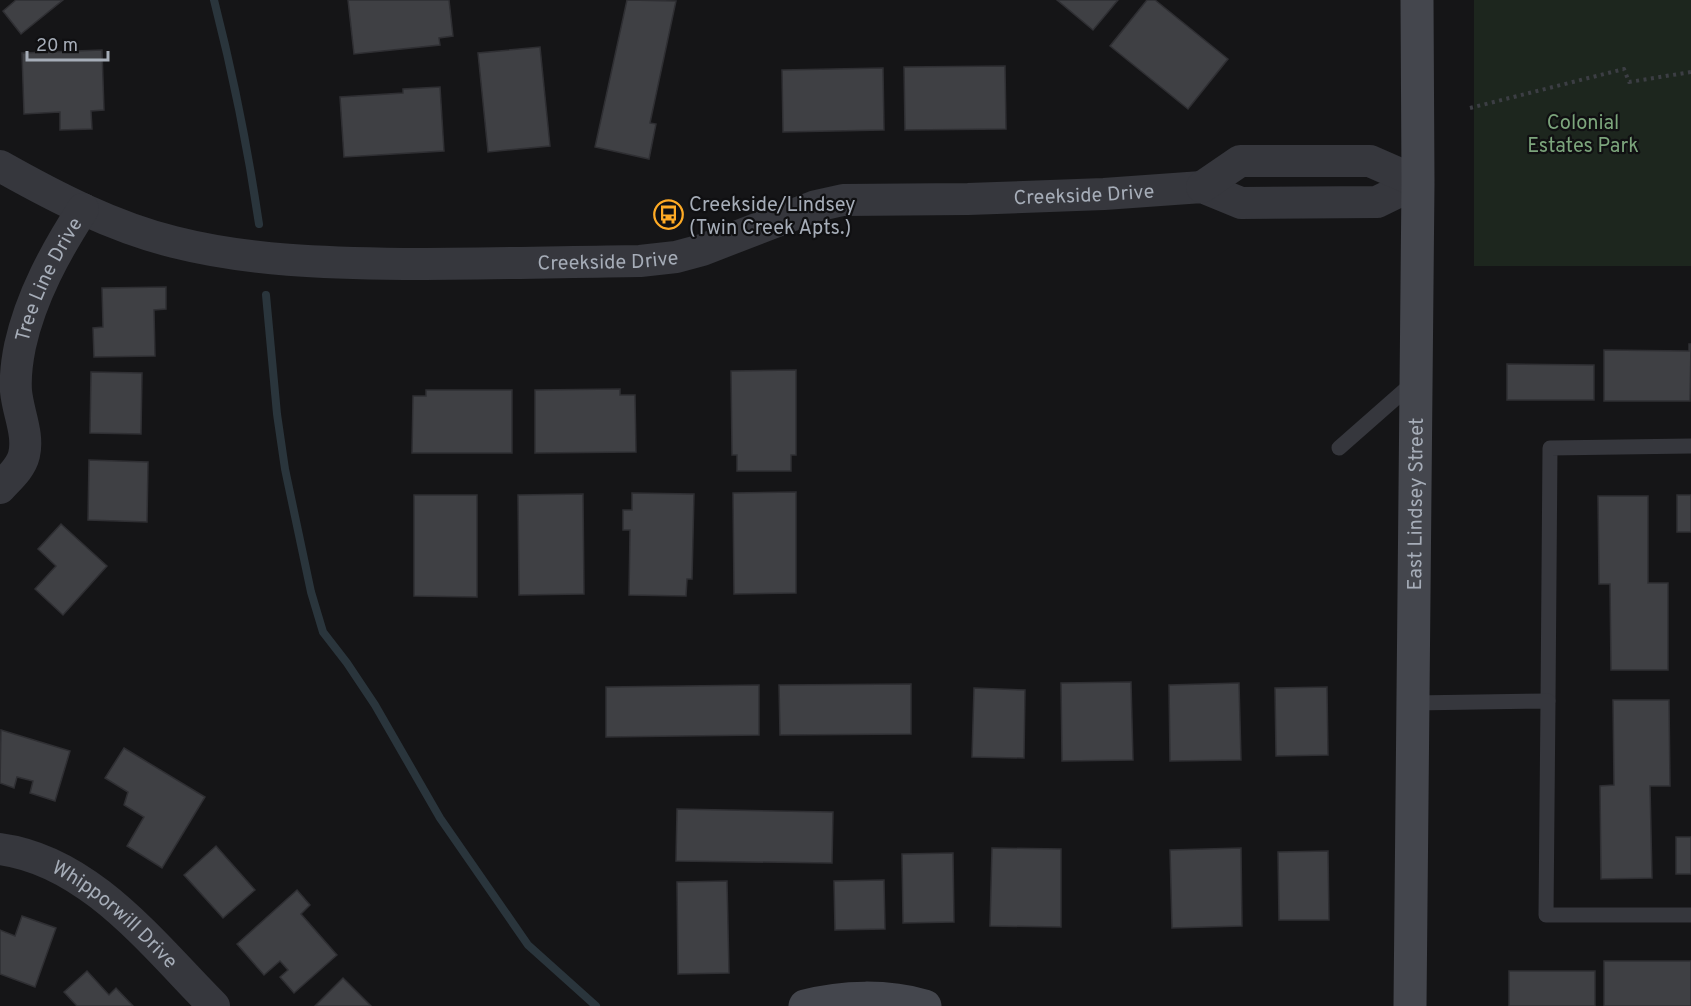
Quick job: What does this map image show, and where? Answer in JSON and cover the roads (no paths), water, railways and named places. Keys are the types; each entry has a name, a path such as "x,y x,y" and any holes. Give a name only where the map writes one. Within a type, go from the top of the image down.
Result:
{"street":[{"name":"East Lindsey Street","path":"1410,1006 1418,182 1417,0"},
{"name":"Creekside Drive","path":"1202,187 1240,162 1370,161 1418,182"},
{"name":"Creekside Drive","path":"0,166 119,225 171,242 203,249 299,262 448,264 640,261 676,257 702,250 816,206 843,200 1104,194 1202,187 1241,203 1377,202 1418,182"},
{"name":"Tree Line Drive","path":"0,488 18,468 24,456 25,438 16,391 16,367 28,313 58,247 83,209"},
{"name":"Whipporwill Drive","path":"0,849 35,857 83,881 125,916 214,1006"},
{"path":"805,1006 827,1000 878,999 925,1006"}],"lane":[{"path":"1339,448 1416,381"},
{"path":"1691,446 1550,448 1546,915 1691,915"},
{"path":"1413,703 1548,701"}],"waterway":[{"path":"214,0 240,112 259,224"},
{"path":"266,295 277,414 285,469 311,592 323,632 375,705 440,818 528,945 596,1006"}],"place":[{"name":"Creekside/Lindsey (Twin Creek Apts.)","path":"668,215"}],"park label":[{"name":"Colonial Estates Park","path":"1583,134"}]}
